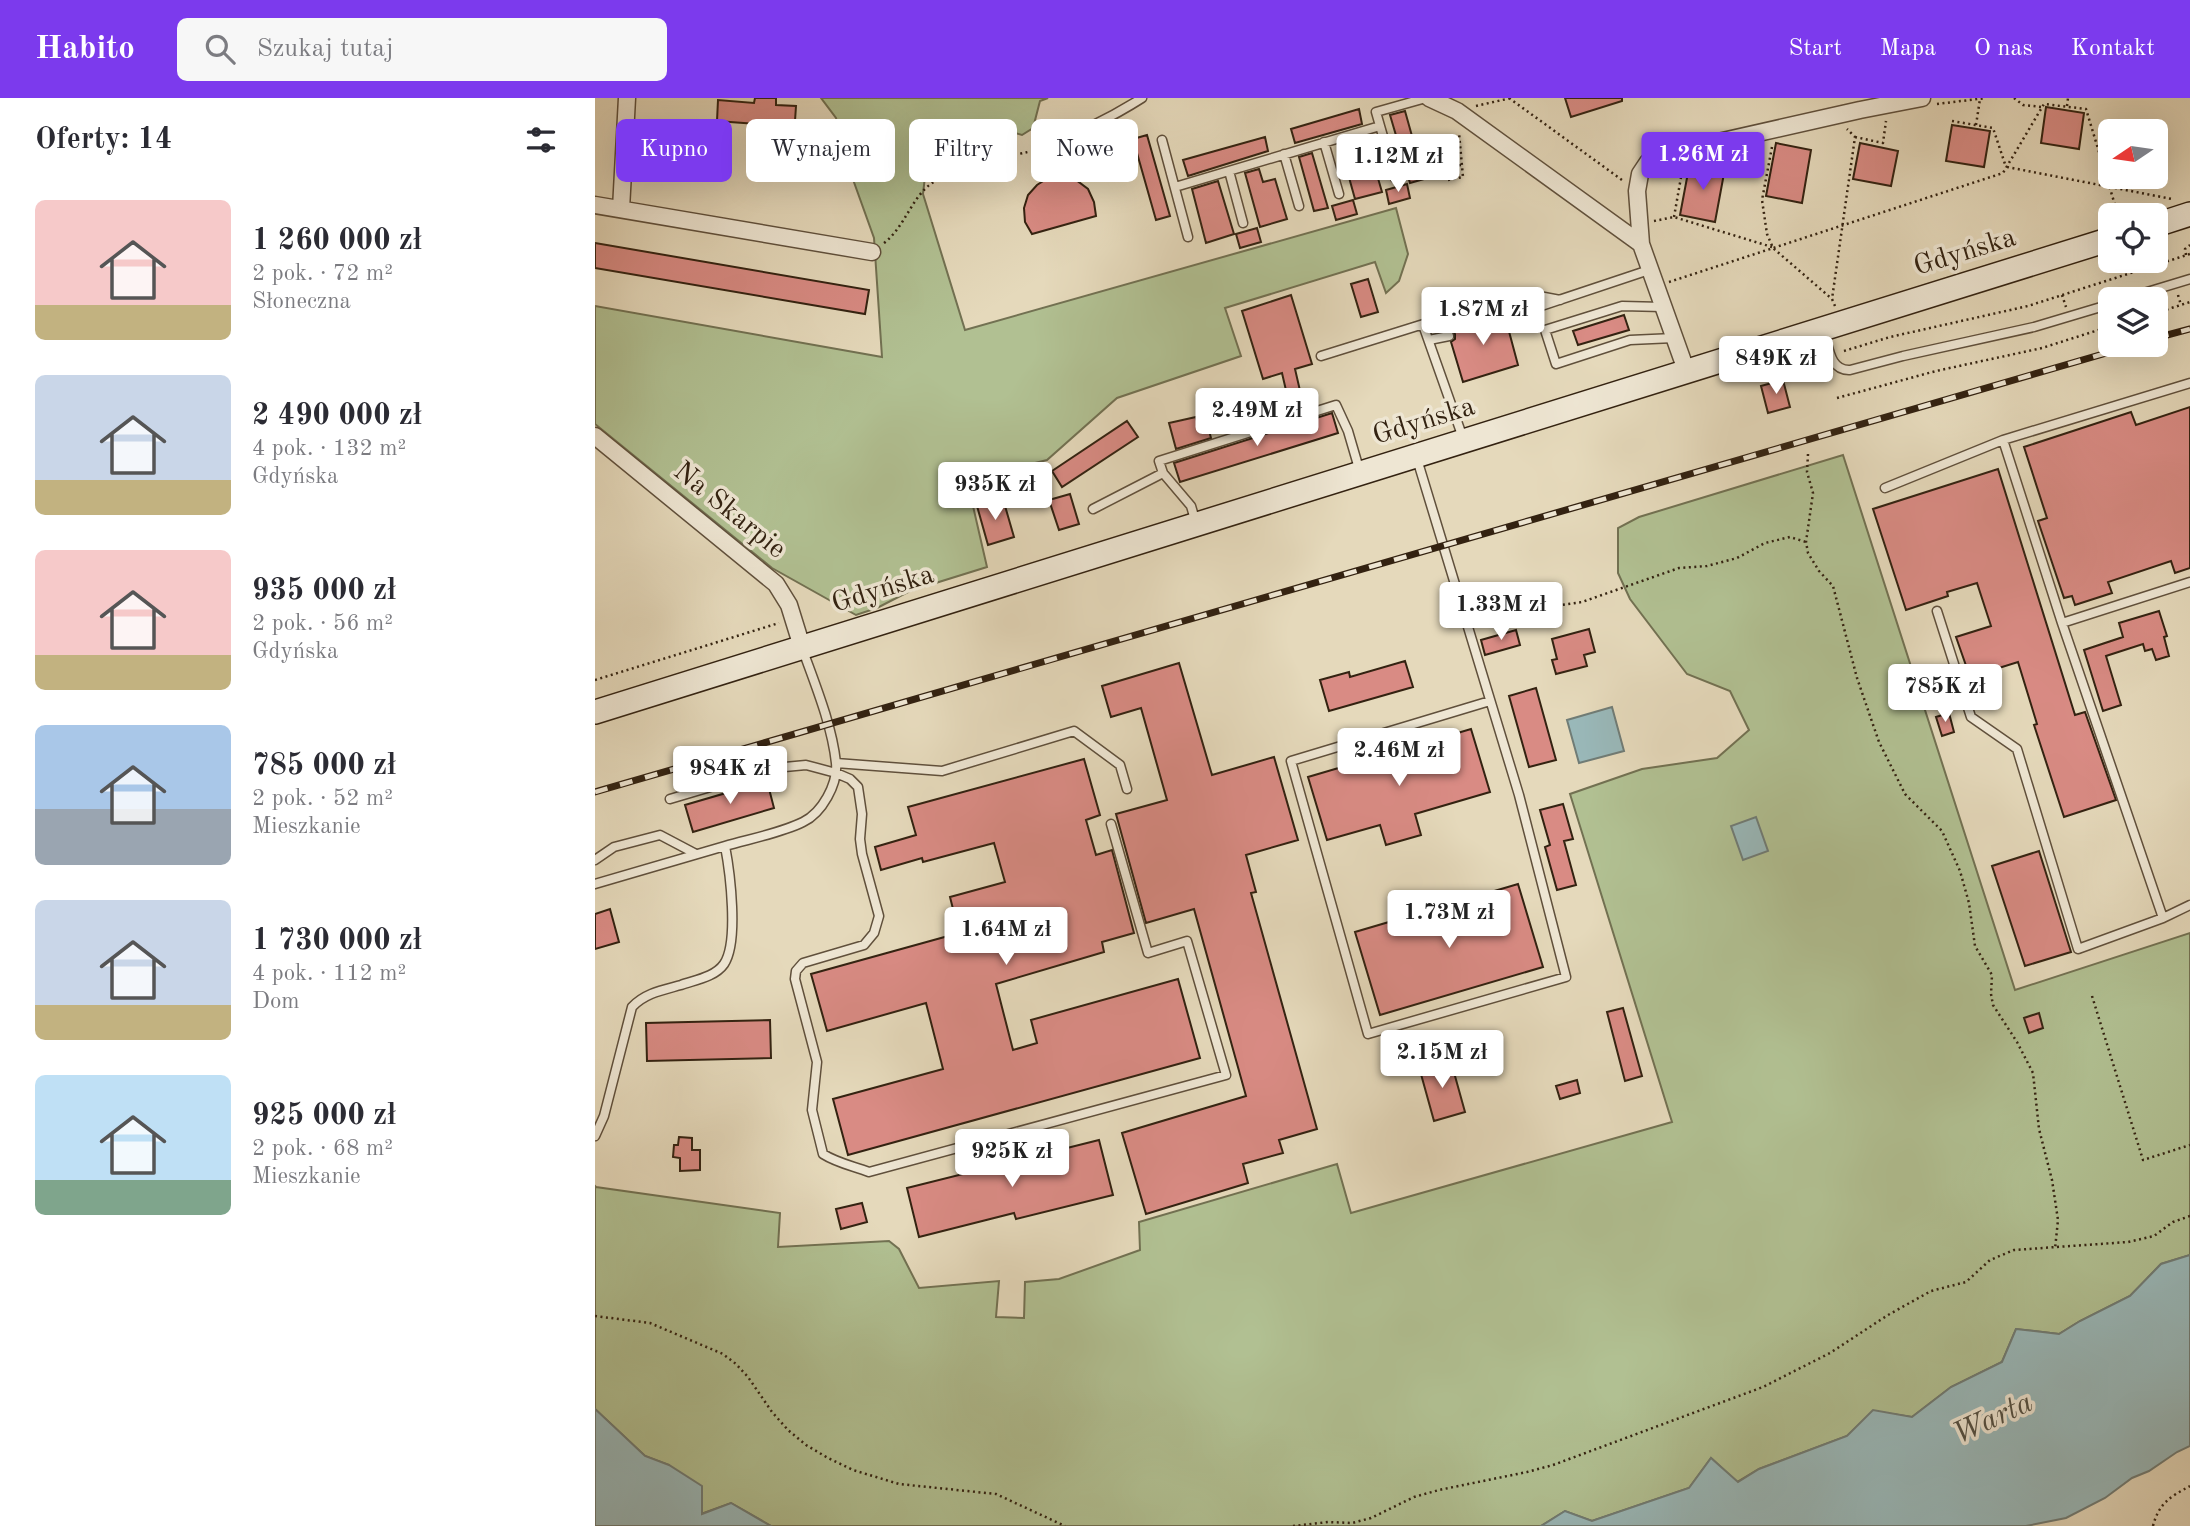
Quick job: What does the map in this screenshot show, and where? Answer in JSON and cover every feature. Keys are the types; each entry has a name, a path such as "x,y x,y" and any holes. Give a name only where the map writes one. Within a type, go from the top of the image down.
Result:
{"main road":[{"path":"2168,218 2186,208"},
{"name":"Gdyńska","path":"595,712 2098,243"}],"street":[{"path":"621,209 627,98"},
{"path":"1428,98 1460,105 1641,244"},
{"path":"1686,370 1641,244 1637,191 1640,174 1648,162 1661,155 1860,110 1925,101"},
{"path":"595,205 872,252"},
{"name":"Na Skarpie","path":"595,436 776,584 789,605 802,647"}],"lane":[{"path":"1107,119 1142,98"},
{"path":"1395,178 1376,112 1428,98"},
{"path":"1175,187 1380,126"},
{"path":"1162,141 1188,237"},
{"path":"1324,142 1339,194"},
{"path":"1284,154 1299,206"},
{"path":"1229,171 1243,223"},
{"path":"1505,318 1649,270"},
{"path":"2164,287 2190,279"},
{"path":"1321,356 1523,292 1560,300"},
{"path":"1663,307 1622,306 1545,330 1556,364 1630,340 1674,338"},
{"path":"1823,329 1836,367 1850,370 2034,327 2098,307"},
{"path":"1423,325 1464,441"},
{"path":"1429,340 1449,336"},
{"path":"1885,488 2003,440 2190,383"},
{"path":"1196,523 1191,506 1163,473 1159,461 1336,405 1348,431 1360,472"},
{"path":"2003,440 2062,623 2163,918"},
{"path":"1416,456 1520,795 1566,976 1368,1034 1291,761 1490,701"},
{"path":"1093,509 1163,473"},
{"path":"2062,623 2190,582"},
{"path":"1937,611 1971,717 2017,749 2078,949 2163,918 2190,905"},
{"path":"595,884 805,822 823,805 836,768 827,725 802,647"},
{"path":"670,799 774,768 806,765 942,771 1074,731 1120,765 1127,789"},
{"path":"836,768 857,787 862,801 862,854 879,915 874,933 863,945 803,963 796,971 795,979 817,1062 812,1110 823,1154 834,1161 869,1172 1226,1075 1187,941 1148,953 1111,824"},
{"path":"595,860 614,847 660,835 696,854"},
{"path":"595,1136 604,1116 632,1007 640,999 715,973 730,952 732,937 729,867 725,846"}],"path":[{"path":"1448,180 1463,177 1460,105 1510,98 1637,191"},
{"path":"1925,101 1986,98"},
{"path":"2014,98 2023,105 2042,107"},
{"path":"2067,106 2068,98"},
{"path":"1976,125 1980,99"},
{"path":"1663,284 2003,173 2043,104 2086,109 2098,150"},
{"path":"1847,129 1855,137 1883,144 1888,111"},
{"path":"1952,121 1993,128 2006,167"},
{"path":"1773,248 1767,234 1762,200 1774,137"},
{"path":"1832,299 1855,137"},
{"path":"872,252 893,236 925,187 936,180 984,162 1031,151"},
{"path":"1674,217 1684,158"},
{"path":"1448,166 1462,165"},
{"path":"2006,167 2098,185"},
{"path":"2116,189 2186,208"},
{"path":"1647,222 1674,217 1773,248 1832,299 1836,309"},
{"path":"1844,351 1890,337 2028,306 2188,255 2185,249 2190,245"},
{"path":"2168,309 2190,302"},
{"path":"1837,398 1937,371 2042,348 2098,330"},
{"path":"1808,454 1807,472 1813,493 1806,542 1808,553 1819,571 1833,586 1857,678 1878,742 1905,794 1942,831 1960,871 1975,946 1992,975 1990,994 1993,1005 2033,1073 2039,1129 2052,1180 2058,1220 2055,1249"},
{"path":"1462,608 1547,607 1582,602 1679,568 1707,566 1737,558 1765,543 1790,537 1806,542"},
{"path":"595,680 783,622"},
{"path":"2092,996 2143,1160 2190,1145"},
{"path":"1293,1526 1328,1522 1352,1523 1371,1518 1413,1497 1553,1465 1763,1387 1830,1353 1931,1291 1966,1282 1990,1260 2002,1254 2014,1250 2055,1249 2141,1239 2154,1236 2173,1222 2190,1216"},
{"path":"595,1316 650,1323 723,1354 748,1377 788,1430 806,1445 853,1470 899,1483 996,1494 1065,1526"},
{"path":"2153,1526 2157,1510 2190,1486"}],"green space":[{"path":"821,98 1048,98 1040,101 1035,119 1031,119 1031,129 1022,135 1017,134 1017,119 909,119 909,182 924,182 923,194 965,330 1396,208 1408,254 1399,281 1386,293 1375,262 1225,308 1241,356 1117,398 1047,460 967,480 987,567 910,591 877,608 856,615 772,568 595,424 595,306 882,357 874,238 854,182 895,182 895,119 836,118"},
{"path":"1843,455 2015,990 2190,933 2190,1255 2161,1264 2130,1296 2059,1334 2016,1329 2002,1362 1951,1387 1912,1417 1873,1411 1847,1436 1759,1469 1737,1482 1711,1458 1689,1488 1592,1521 1565,1511 1541,1526 771,1526 731,1503 701,1514 669,1465 645,1456 595,1409 595,1186 780,1213 778,1247 889,1241 899,1249 919,1288 999,1281 996,1317 1024,1318 1025,1282 1059,1279 1140,1250 1139,1222 1337,1164 1351,1213 1672,1122 1570,794 1642,769 1717,758 1749,730 1730,691 1687,674 1630,599 1618,573 1618,528 1639,517"}],"water":[{"path":"1612,707 1624,751 1579,763 1567,720"},
{"path":"1756,817 1768,851 1743,860 1731,826"},
{"name":"Warta","path":"2190,1255 2190,1446 2132,1478 2105,1498 2066,1518 2026,1526 1541,1526 1565,1511 1592,1521 1689,1488 1711,1458 1738,1482 1759,1469 1847,1436 1873,1410 1912,1417 1951,1387 2002,1362 2016,1329 2059,1334 2130,1296 2161,1264"},
{"path":"595,1409 645,1456 669,1465 702,1486 702,1514 731,1503 771,1526 595,1526"}],"building":[{"path":"755,98 776,98 776,105 796,106 795,119 746,119 746,123 732,122 732,119 717,119 718,100 754,103"},
{"path":"1565,98 1622,98 1622,101 1571,117"},
{"path":"2046,107 2084,113 2079,149 2041,143"},
{"path":"1359,109 1362,124 1295,143 1291,129"},
{"path":"1405,111 1424,179 1410,183 1390,115"},
{"path":"1952,125 1990,131 1984,167 1946,161"},
{"path":"1147,135 1170,216 1156,220 1138,157 1138,138"},
{"path":"1265,137 1268,151 1188,176 1183,160"},
{"path":"1366,137 1382,192 1355,199 1340,145"},
{"path":"1776,143 1811,150 1802,203 1766,196"},
{"path":"1860,143 1898,151 1891,186 1853,179"},
{"path":"1312,153 1328,208 1314,211 1299,157"},
{"path":"1690,162 1725,168 1715,222 1680,215"},
{"path":"1259,169 1263,182 1275,179 1287,219 1260,227 1245,173"},
{"path":"1218,181 1234,234 1206,243 1192,189"},
{"path":"1042,182 1079,182 1088,189 1096,216 1032,234 1025,222 1024,208 1028,195"},
{"path":"1407,184 1410,198 1389,204 1386,190"},
{"path":"1353,200 1357,214 1336,220 1332,206"},
{"path":"1257,228 1261,242 1240,248 1236,234"},
{"path":"595,243 869,290 865,314 595,268"},
{"path":"1368,279 1378,312 1361,317 1351,284"},
{"path":"1291,295 1312,364 1295,369 1304,408 1291,412 1282,373 1263,379 1242,311"},
{"path":"1503,311 1499,319 1501,323 1507,324 1518,365 1463,382 1451,342 1455,339 1455,334 1447,329"},
{"path":"1624,315 1629,330 1578,345 1573,331"},
{"path":"1783,380 1790,407 1768,413 1761,386"},
{"path":"2190,407 2190,568 2175,573 2171,561 2108,582 2112,593 2075,605 2072,596 2064,598 2038,521 2047,518 2024,447 2131,412 2136,425"},
{"path":"1332,413 1338,433 1180,482 1174,463"},
{"path":"1196,417 1197,421 1206,419 1211,438 1176,449 1169,423"},
{"path":"1127,421 1138,437 1062,487 1052,471"},
{"path":"1998,469 2075,715 2085,712 2116,800 2064,817 2034,725 2037,724 2018,662 1970,677 1956,637 1991,626 1977,583 1947,592 1948,596 1906,610 1873,509"},
{"path":"1070,494 1079,524 1059,530 1049,500"},
{"path":"1003,499 1014,537 988,545 977,506"},
{"path":"2159,611 2167,636 2164,637 2169,656 2156,660 2152,649 2145,651 2143,644 2106,656 2121,705 2103,711 2084,650 2123,637 2119,623"},
{"path":"1589,629 1595,652 1584,655 1587,666 1556,674 1552,660 1557,659 1552,639"},
{"path":"1516,630 1520,645 1485,655 1481,640"},
{"path":"1405,661 1413,687 1329,711 1320,680 1349,672 1350,677"},
{"path":"1179,663 1212,775 1274,757 1298,840 1246,855 1256,892 1251,893 1317,1129 1279,1140 1283,1153 1243,1164 1248,1183 1146,1214 1122,1133 1246,1096 1194,909 1146,923 1116,814 1167,800 1141,708 1111,717 1102,686"},
{"path":"1536,688 1556,760 1529,767 1509,696"},
{"path":"1949,713 1954,732 1942,736 1936,717"},
{"path":"1471,729 1490,792 1415,814 1421,835 1386,845 1380,825 1327,840 1308,777"},
{"path":"1084,759 1100,815 1086,820 1096,855 1112,850 1134,933 1102,942 1104,952 996,984 1013,1050 1037,1043 1031,1020 1178,979 1200,1058 848,1155 833,1099 943,1069 926,1003 827,1031 811,974 959,933 950,897 1005,882 994,843 923,862 922,858 881,870 875,847 916,835 908,807"},
{"path":"767,781 774,808 693,832 685,805"},
{"path":"1563,804 1573,839 1564,841 1576,885 1557,890 1545,847 1550,845 1540,810"},
{"path":"2039,851 2071,952 2025,966 1992,866"},
{"path":"1518,884 1543,967 1380,1015 1355,932"},
{"path":"610,909 619,942 595,949 595,914"},
{"path":"1623,1008 1642,1076 1625,1081 1607,1012"},
{"path":"2039,1013 2043,1028 2029,1033 2024,1018"},
{"path":"770,1020 771,1058 647,1061 646,1023"},
{"path":"1450,1058 1465,1112 1434,1121 1419,1067"},
{"path":"1577,1080 1580,1093 1560,1099 1556,1086"},
{"path":"679,1137 692,1138 692,1150 700,1150 700,1170 680,1171 680,1158 673,1157 674,1145 678,1145"},
{"path":"1099,1140 1113,1195 1016,1219 1014,1213 919,1237 907,1188"},
{"path":"862,1203 867,1222 841,1229 836,1209"}],"railway":[{"path":"2168,335 2190,329"},
{"path":"595,792 2098,355"}]}
